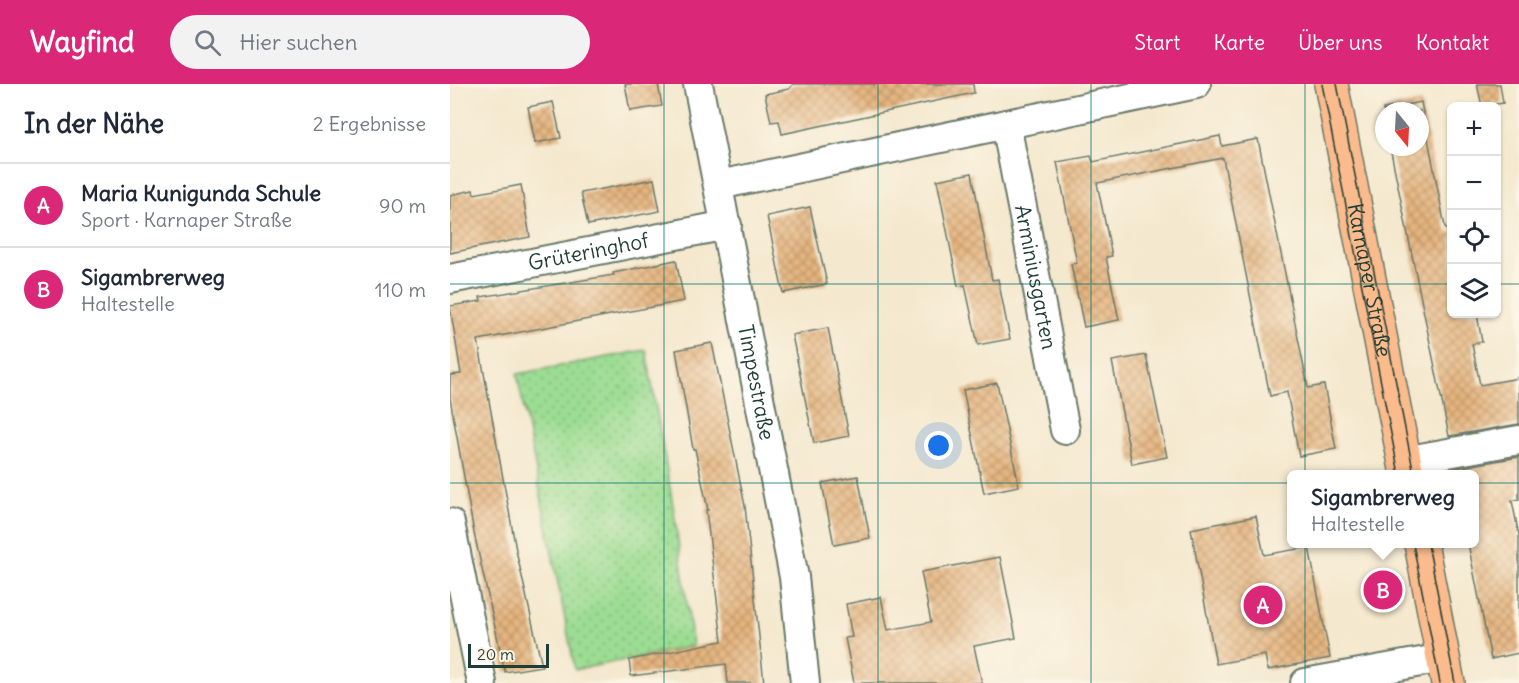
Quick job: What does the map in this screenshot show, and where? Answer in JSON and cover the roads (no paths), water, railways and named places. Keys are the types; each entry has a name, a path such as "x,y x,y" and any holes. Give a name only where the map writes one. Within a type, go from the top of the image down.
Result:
{"main road":[{"name":"Karnaper Straße","path":"1330,84 1406,468"},
{"path":"1422,548 1445,670"}],"street":[{"name":"Timpestraße","path":"698,84 794,577 805,683"},
{"path":"718,185 1196,84"},
{"name":"Arminiusgarten","path":"1006,124 1065,430"},
{"name":"Grüteringhof","path":"450,279 727,225"},
{"path":"1406,468 1519,440"},
{"path":"450,524 482,683"},
{"path":"1305,683 1445,670"}],"tram line":[{"path":"1322,84 1398,470"},
{"path":"1337,84 1413,470"},
{"path":"1414,548 1440,683"},
{"path":"1429,548 1455,683"}],"place":[{"name":"Sigambrerweg","path":"1383,590"},
{"name":"Maria Kunigunda Schule","path":"1263,605"}]}
